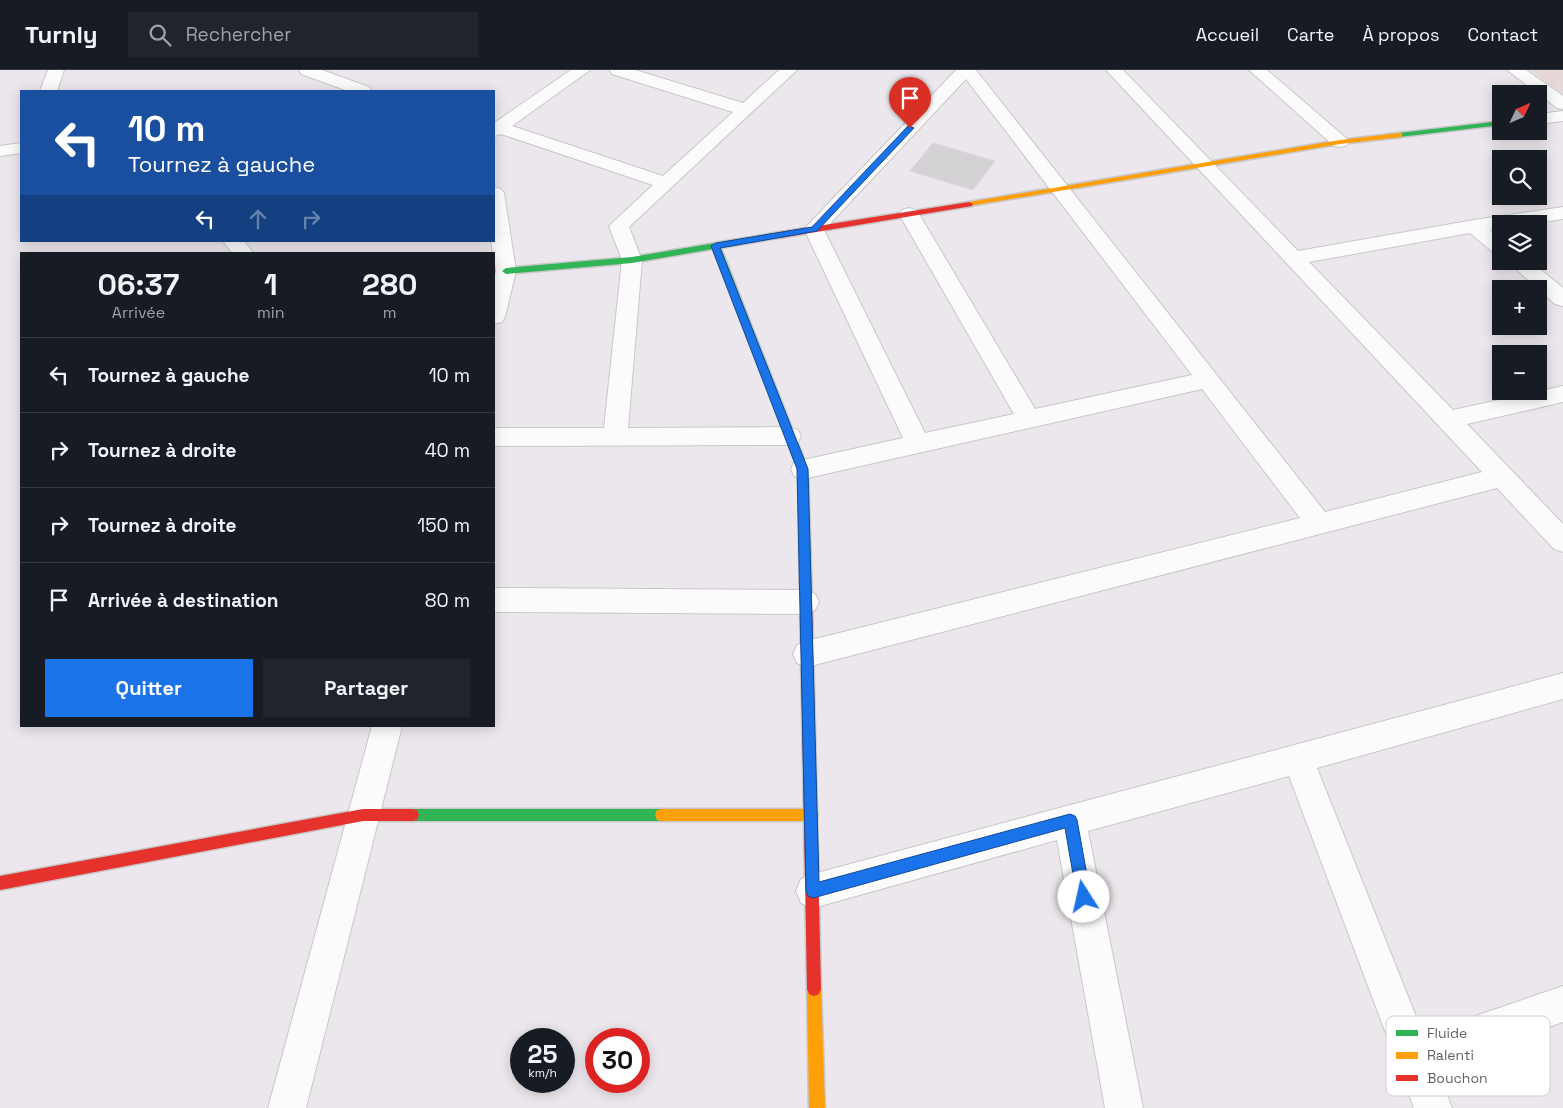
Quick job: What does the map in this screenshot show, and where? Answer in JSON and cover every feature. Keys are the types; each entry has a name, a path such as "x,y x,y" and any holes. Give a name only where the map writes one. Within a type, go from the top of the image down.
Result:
{"street":[{"path":"48,90 56,70"},
{"path":"307,70 360,90"},
{"path":"496,129 582,70"},
{"path":"618,70 746,110"},
{"path":"615,436 632,260 619,226 790,70"},
{"path":"814,229 966,70 1319,523"},
{"path":"1114,70 1563,541"},
{"path":"1258,70 1340,142"},
{"path":"1515,70 1563,104"},
{"path":"1548,118 1563,116"},
{"path":"506,271 632,260 1340,142 1492,124"},
{"path":"496,129 666,183"},
{"path":"0,151 20,148"},
{"path":"495,200 506,271 495,307"},
{"path":"1293,258 1474,226 1563,213"},
{"path":"909,214 1029,419"},
{"path":"1474,226 1492,241"},
{"path":"814,229 918,444"},
{"path":"234,242 242,252"},
{"path":"716,246 803,469 817,1108"},
{"path":"1528,270 1563,299"},
{"path":"803,469 1208,380"},
{"path":"1447,420 1563,394"},
{"path":"495,437 790,436"},
{"path":"807,654 1502,477"},
{"path":"495,600 806,602"},
{"path":"813,891 1563,686"},
{"path":"287,1108 387,727"},
{"path":"1298,758 1398,1016"},
{"path":"0,883 363,815 811,815"},
{"path":"1070,820 1124,1108"},
{"path":"1528,1016 1563,1004"},
{"path":"1428,1096 1433,1108"}],"shaded area":[{"path":"1530,70 1563,70 1563,94"}],"building":[{"path":"933,143 995,161 973,190 910,171"}],"traffic: fast":[{"path":"1399,135 1492,124"},
{"path":"506,271 632,260 780,235"},
{"path":"716,246 803,469 806,601"},
{"path":"412,815 662,815"}],"traffic: slow":[{"path":"969,204 1340,142 1399,135"},
{"path":"662,815 811,815"},
{"path":"814,989 817,1108"}],"traffic: jam":[{"path":"780,235 969,204"},
{"path":"806,601 814,989"},
{"path":"0,883 363,815 412,815"}],"route":[{"path":"910,128 814,229 716,246 803,469 813,891 1070,820 1084,897"}]}
